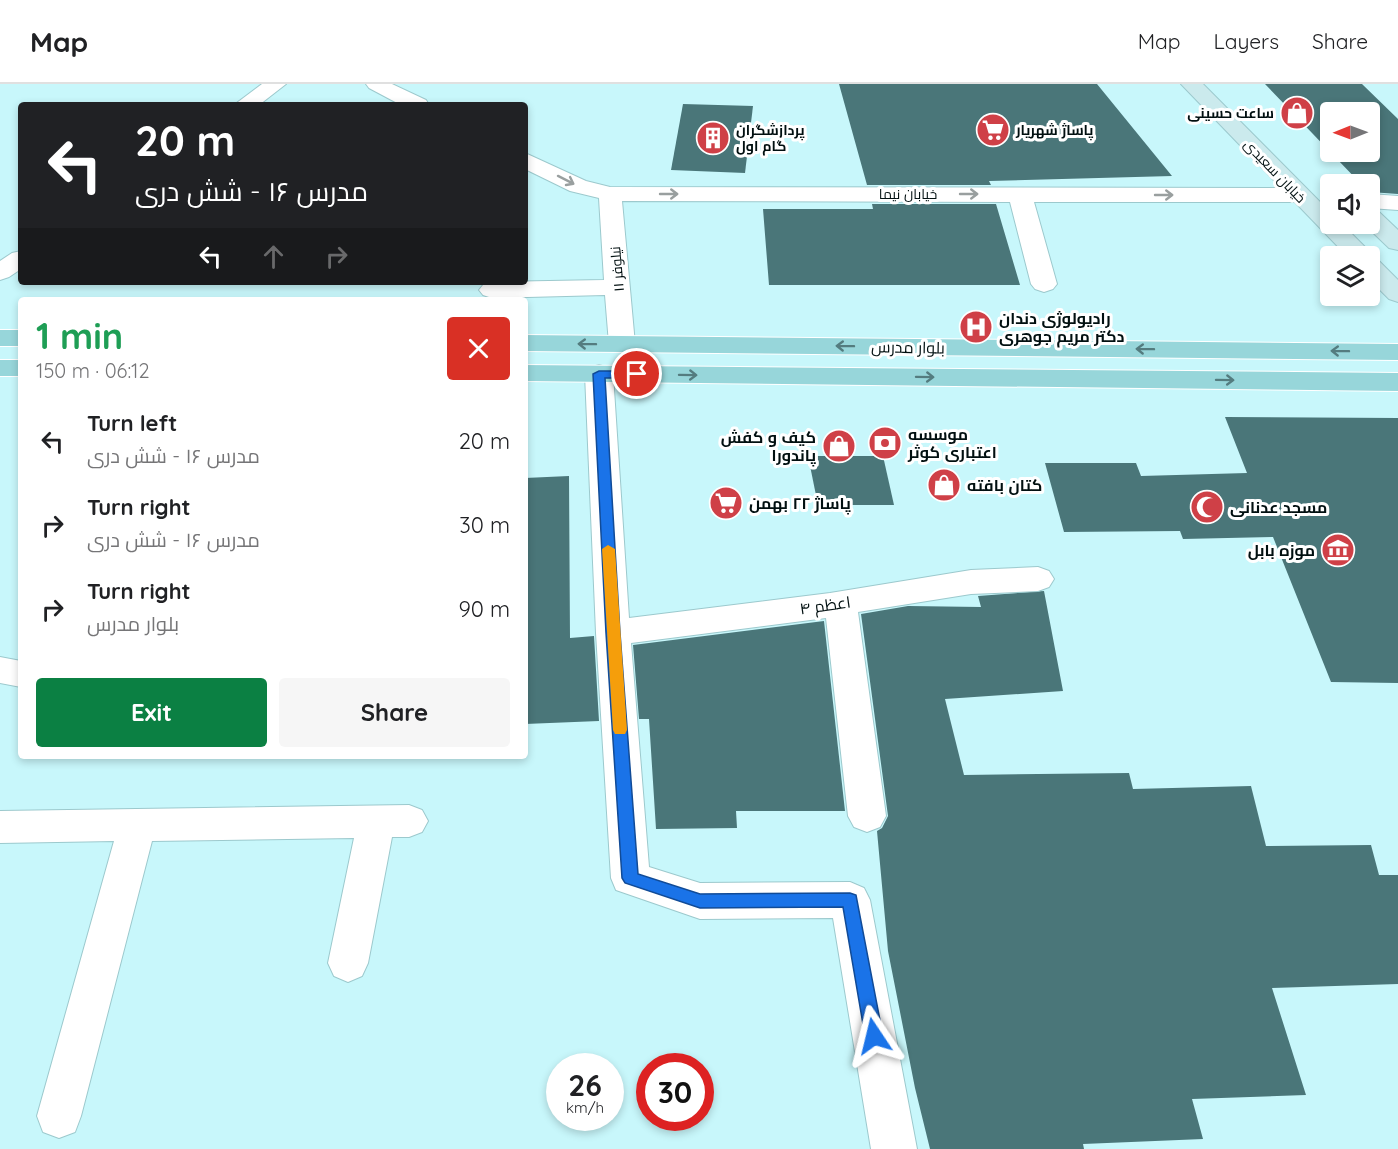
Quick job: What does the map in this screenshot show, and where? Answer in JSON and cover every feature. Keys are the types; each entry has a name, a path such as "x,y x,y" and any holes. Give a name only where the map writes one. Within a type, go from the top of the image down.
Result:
{"main road":[{"name":"خیابان سعیدی","path":"1191,84 1350,246"},
{"path":"1299,195 1320,197"},
{"path":"1380,226 1398,243"},
{"path":"1380,276 1398,294"},
{"path":"0,338 18,338"},
{"name":"بلوار مدرس","path":"528,343 1392,349"},
{"path":"0,368 18,368"},
{"name":"بلوار مدرس","path":"528,373 1398,382"}],"street":[{"path":"249,102 276,84"},
{"path":"376,84 412,102"},
{"name":"خیابان نیما","path":"528,161 578,186 610,194 1299,195"},
{"name":"نیلوفر ۱۱","path":"610,194 622,344"},
{"path":"1020,195 1044,284"},
{"path":"1380,202 1398,203"},
{"path":"0,272 18,260"},
{"path":"492,290 618,287"},
{"path":"599,374 613,633 630,878 700,901 850,900 894,1149"},
{"name":"اعظم ۴","path":"613,633 841,604 971,582 1038,579"},
{"path":"841,604 867,816"},
{"path":"0,670 18,673"},
{"path":"0,827 393,822 348,963"},
{"path":"59,1116 137,825"}],"building":[{"name":"پاساژ شهریار","path":"839,84 1097,84 1172,176 989,181 991,185 867,185"},
{"path":"1265,84 1362,84 1398,119 1398,194 1380,193 1380,174 1351,174 1340,162 1380,162 1380,102 1320,102 1320,142"},
{"name":"پردازشگران گام اول","path":"683,104 753,106 745,173 671,170"},
{"path":"872,204 996,204 1020,285 769,285 763,209 873,209"},
{"name":"موزه بابل","path":"1225,417 1398,418 1398,683 1331,682 1273,537 1183,539 1180,531 1064,532 1045,463 1136,463 1141,476 1247,473"},
{"path":"808,456 883,456 894,505 818,505"},
{"path":"569,476 570,638 594,636 599,721 528,724 528,478"},
{"path":"1044,591 1063,691 945,699 964,775 1129,773 1133,789 1251,786 1266,846 1371,845 1379,875 1398,875 1398,984 1272,988 1306,1095 1192,1099 1203,1139 1083,1144 1084,1149 930,1149 915,1088 888,951 877,831 882,828 888,816 861,614 908,606 981,607 978,596"},
{"path":"824,621 845,811 736,811 737,828 656,829 649,719 639,719 633,645"}],"slow traffic":[{"path":"608,549 620,730"}],"place":[{"name":"ساعت حسینی","path":"1297,113"},
{"name":"پاساژ شهریار","path":"993,130"},
{"name":"پردازشگران گام اول","path":"713,138"},
{"name":"رادیولوژی دندان دکتر مریم جوهری","path":"976,327"},
{"name":"موسسه اعتباری کوثر","path":"885,443"},
{"name":"کیف و کفش پاندورا","path":"839,446"},
{"name":"کتان بافته","path":"944,485"},
{"name":"پاساژ ۲۲ بهمن","path":"726,503"},
{"name":"مسجد عدنانی","path":"1207,507"},
{"name":"موزه بابل","path":"1338,550"}],"route":[{"path":"637,374 599,374 613,633 630,878 700,901 850,900 874,1036"}]}
